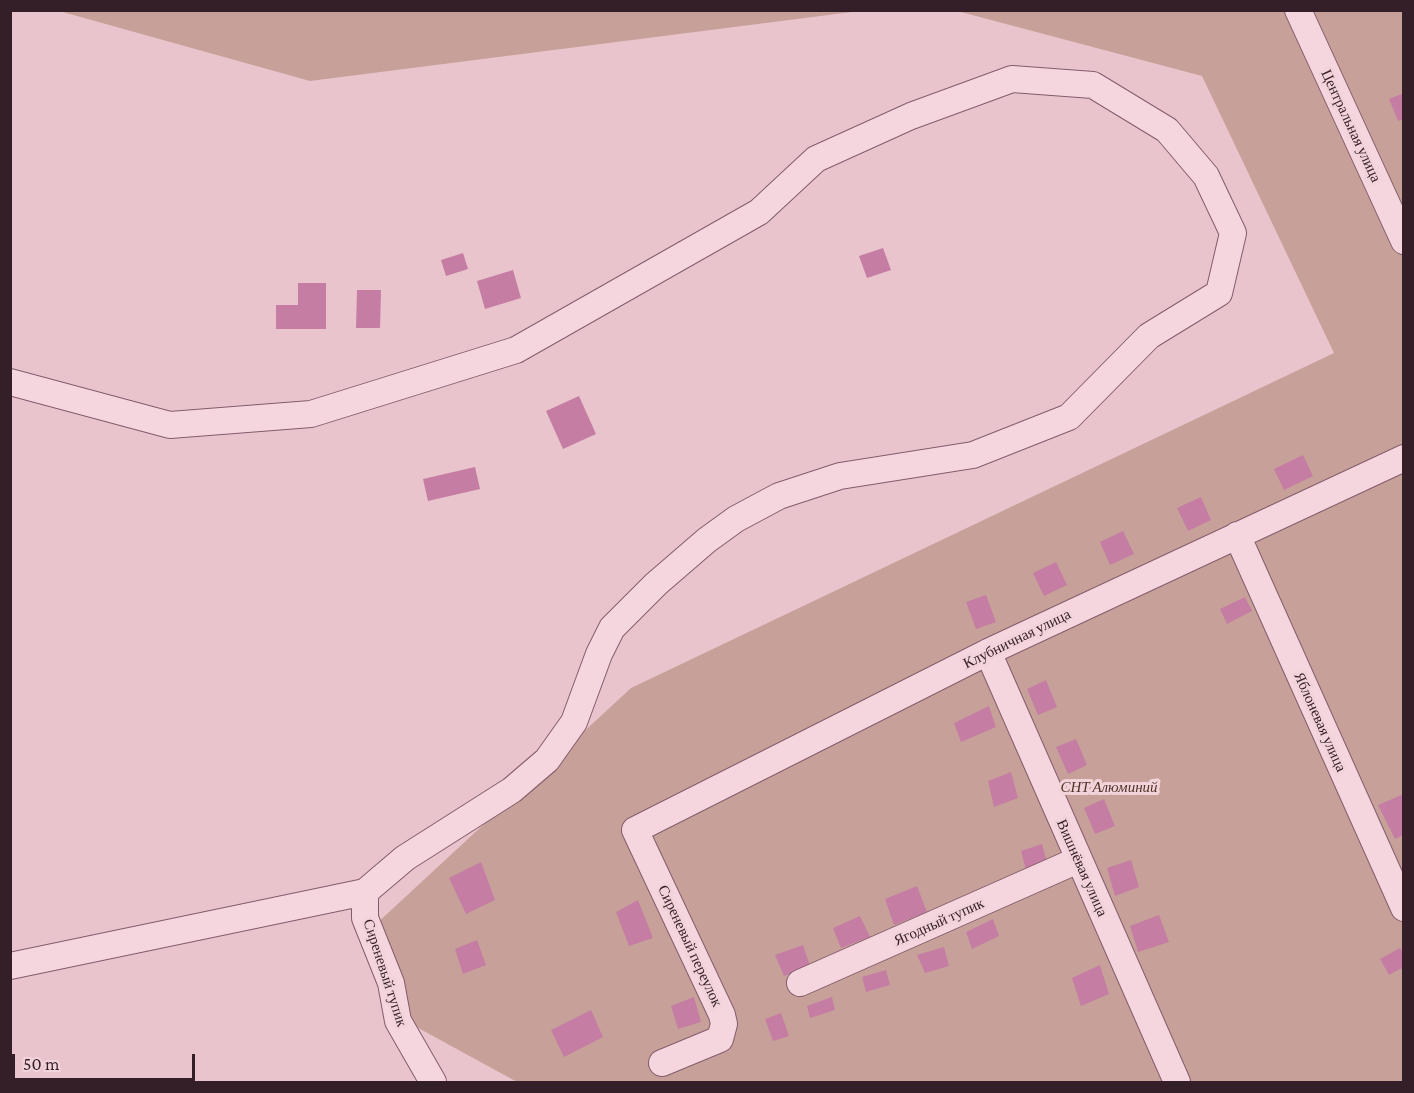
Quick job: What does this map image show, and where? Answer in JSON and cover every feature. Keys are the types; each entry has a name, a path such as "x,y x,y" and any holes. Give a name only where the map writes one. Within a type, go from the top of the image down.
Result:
{"street":[{"name":"Центральная улица","path":"1298,10 1404,241"},
{"path":"10,382 170,425 311,414 516,350 759,212 816,159 911,116 1012,79 1093,85 1167,130 1206,176 1233,233 1220,292 1149,336 1069,417 973,455 840,476 779,496 736,519 707,540 656,584 612,628 599,654 574,722 547,760 512,790 405,858 365,892 10,966"},
{"name":"Клубничная улица","path":"635,830 988,652 1404,458"},
{"name":"Яблоневая улица","path":"1237,535 1404,908"},
{"name":"Вишнёвая улица","path":"988,652 1177,1083"},
{"name":"Сиреневый переулок","path":"635,830 723,1016 724,1024 720,1039 662,1063"},
{"name":"Ягодный тупик","path":"800,983 1078,860"},
{"name":"Сиреневый тупик","path":"365,892 365,918 391,983 398,1021 433,1083"}],"green space":[{"path":"59,11 860,11 310,81"},
{"name":"СНТ Алюминий","path":"957,11 1403,11 1403,1082 517,1082 411,1024 375,925 631,688 1334,353 1202,76"}],"building":[{"path":"1404,93 1404,119 1398,121 1389,99"},
{"path":"883,248 891,270 867,278 859,256"},
{"path":"463,253 468,269 446,276 441,260"},
{"path":"513,270 521,298 485,309 477,281"},
{"path":"298,283 326,283 326,329 276,329 276,305 298,305"},
{"path":"357,290 381,290 380,328 356,328"},
{"path":"579,396 596,434 563,449 546,411"},
{"path":"1303,455 1313,476 1284,490 1274,469"},
{"path":"475,467 480,489 428,501 423,479"},
{"path":"1201,497 1211,520 1188,531 1177,508"},
{"path":"1123,531 1134,554 1110,565 1100,542"},
{"path":"1056,562 1067,585 1044,596 1033,573"},
{"path":"986,595 996,622 976,629 966,602"},
{"path":"1245,597 1252,611 1227,624 1220,609"},
{"path":"1046,680 1057,707 1038,715 1027,689"},
{"path":"989,706 996,727 961,742 954,723"},
{"path":"1076,739 1087,765 1068,774 1056,747"},
{"path":"1011,772 1018,798 994,807 988,781"},
{"path":"1404,794 1404,835 1395,839 1378,805"},
{"path":"1104,799 1115,826 1095,834 1084,808"},
{"path":"1042,844 1047,862 1026,870 1021,851"},
{"path":"1131,860 1139,887 1115,896 1107,868"},
{"path":"481,862 495,900 466,914 449,878"},
{"path":"917,886 927,912 894,925 885,899"},
{"path":"638,900 653,938 629,946 616,912"},
{"path":"1159,915 1169,942 1138,952 1130,926"},
{"path":"860,916 870,937 841,948 833,928"},
{"path":"993,919 999,936 972,949 966,932"},
{"path":"477,940 486,965 463,974 455,949"},
{"path":"803,945 810,966 784,976 775,955"},
{"path":"944,947 949,966 925,973 917,955"},
{"path":"1400,948 1404,954 1404,967 1389,975 1380,959"},
{"path":"1100,965 1109,994 1081,1006 1072,978"},
{"path":"886,970 890,985 866,992 862,977"},
{"path":"694,997 701,1022 678,1029 671,1006"},
{"path":"832,997 835,1010 810,1018 807,1006"},
{"path":"591,1010 603,1037 564,1057 551,1030"},
{"path":"781,1013 789,1036 773,1041 765,1019"}]}
